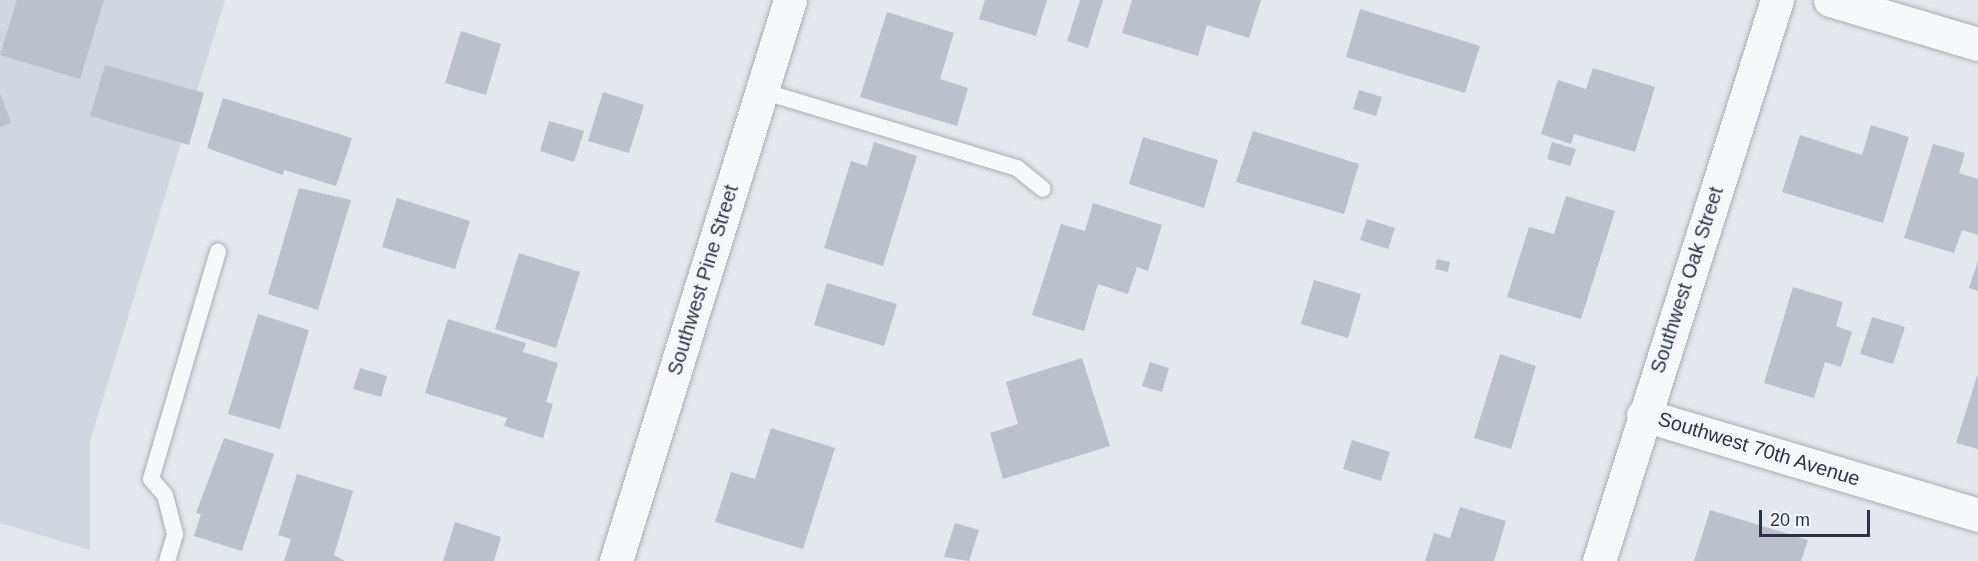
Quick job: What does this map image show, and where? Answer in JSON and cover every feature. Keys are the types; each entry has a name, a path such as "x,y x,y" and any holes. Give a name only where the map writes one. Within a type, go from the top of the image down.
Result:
{"street":[{"name":"Southwest Pine Street","path":"616,561 790,0"},
{"name":"Southwest Oak Street","path":"1599,561 1643,415 1777,0"},
{"path":"1830,0 1978,44"},
{"name":"Southwest 70th Avenue","path":"1643,415 1978,515"}],"lane":[{"path":"762,91 989,158 1017,168 1043,189"},
{"path":"167,561 175,534 165,495 151,478 218,252"}],"shaded area":[{"path":"0,0 225,0 90,441 90,550 0,523"}],"building":[{"path":"17,0 104,0 80,79 0,55"},
{"path":"985,0 1047,0 1036,36 979,19"},
{"path":"1080,0 1103,0 1088,48 1067,41"},
{"path":"1132,0 1261,0 1249,38 1207,25 1198,56 1122,33"},
{"path":"1360,9 1480,46 1465,93 1346,57"},
{"path":"887,12 954,33 940,79 968,88 957,126 860,97"},
{"path":"461,31 501,44 486,95 445,83"},
{"path":"105,65 204,93 189,145 90,116"},
{"path":"1593,68 1655,87 1635,152 1574,134 1571,144 1541,134 1558,80 1586,89"},
{"path":"1359,90 1382,97 1376,116 1353,109"},
{"path":"603,92 644,105 629,153 588,141"},
{"path":"0,93 11,123 0,127"},
{"path":"223,98 352,138 336,186 284,170 283,175 207,148"},
{"path":"549,121 584,131 574,162 540,151"},
{"path":"1871,125 1909,137 1883,223 1782,192 1800,135 1862,155"},
{"path":"1253,131 1359,164 1344,214 1236,182"},
{"path":"1143,137 1218,160 1204,208 1129,184"},
{"path":"874,142 917,156 883,266 824,248 851,161 867,166"},
{"path":"1552,142 1576,149 1570,166 1547,159"},
{"path":"1933,144 1965,153 1959,173 1978,179 1978,235 1962,230 1954,253 1904,238"},
{"path":"299,188 351,200 318,310 268,294"},
{"path":"1566,196 1615,211 1581,319 1507,297 1529,227 1554,234"},
{"path":"397,198 470,221 455,269 382,247"},
{"path":"1093,203 1162,225 1148,271 1137,267 1128,294 1098,284 1084,331 1032,315 1061,224 1085,231"},
{"path":"1367,219 1395,228 1388,249 1360,240"},
{"path":"519,253 580,272 556,348 495,329"},
{"path":"1437,259 1450,262 1448,272 1435,269"},
{"path":"1978,261 1978,291 1969,288"},
{"path":"1314,280 1361,294 1348,338 1301,324"},
{"path":"827,283 897,304 884,346 814,325"},
{"path":"1793,287 1843,302 1836,326 1852,332 1841,367 1825,362 1814,398 1764,383"},
{"path":"258,314 309,330 280,429 228,414"},
{"path":"1872,317 1905,327 1893,364 1860,354"},
{"path":"448,319 526,343 523,352 558,363 546,402 553,404 543,438 504,426 507,418 425,393"},
{"path":"1500,354 1536,366 1511,449 1474,438"},
{"path":"1082,358 1110,446 1003,479 990,433 1018,424 1006,382"},
{"path":"1150,362 1169,368 1162,392 1142,386"},
{"path":"360,368 387,376 381,397 353,389"},
{"path":"1978,376 1978,449 1956,443"},
{"path":"771,428 835,448 803,549 715,522 731,472 755,479"},
{"path":"224,438 274,454 242,551 194,536 201,514 196,513"},
{"path":"1352,440 1390,452 1381,481 1343,469"},
{"path":"297,474 353,491 334,555 345,561 284,561 291,539 278,535"},
{"path":"1460,507 1506,521 1494,561 1425,561 1434,533 1450,538"},
{"path":"1710,510 1808,540 1801,561 1694,561"},
{"path":"455,522 501,537 494,561 443,561"},
{"path":"955,523 979,530 969,561 944,557"}]}
